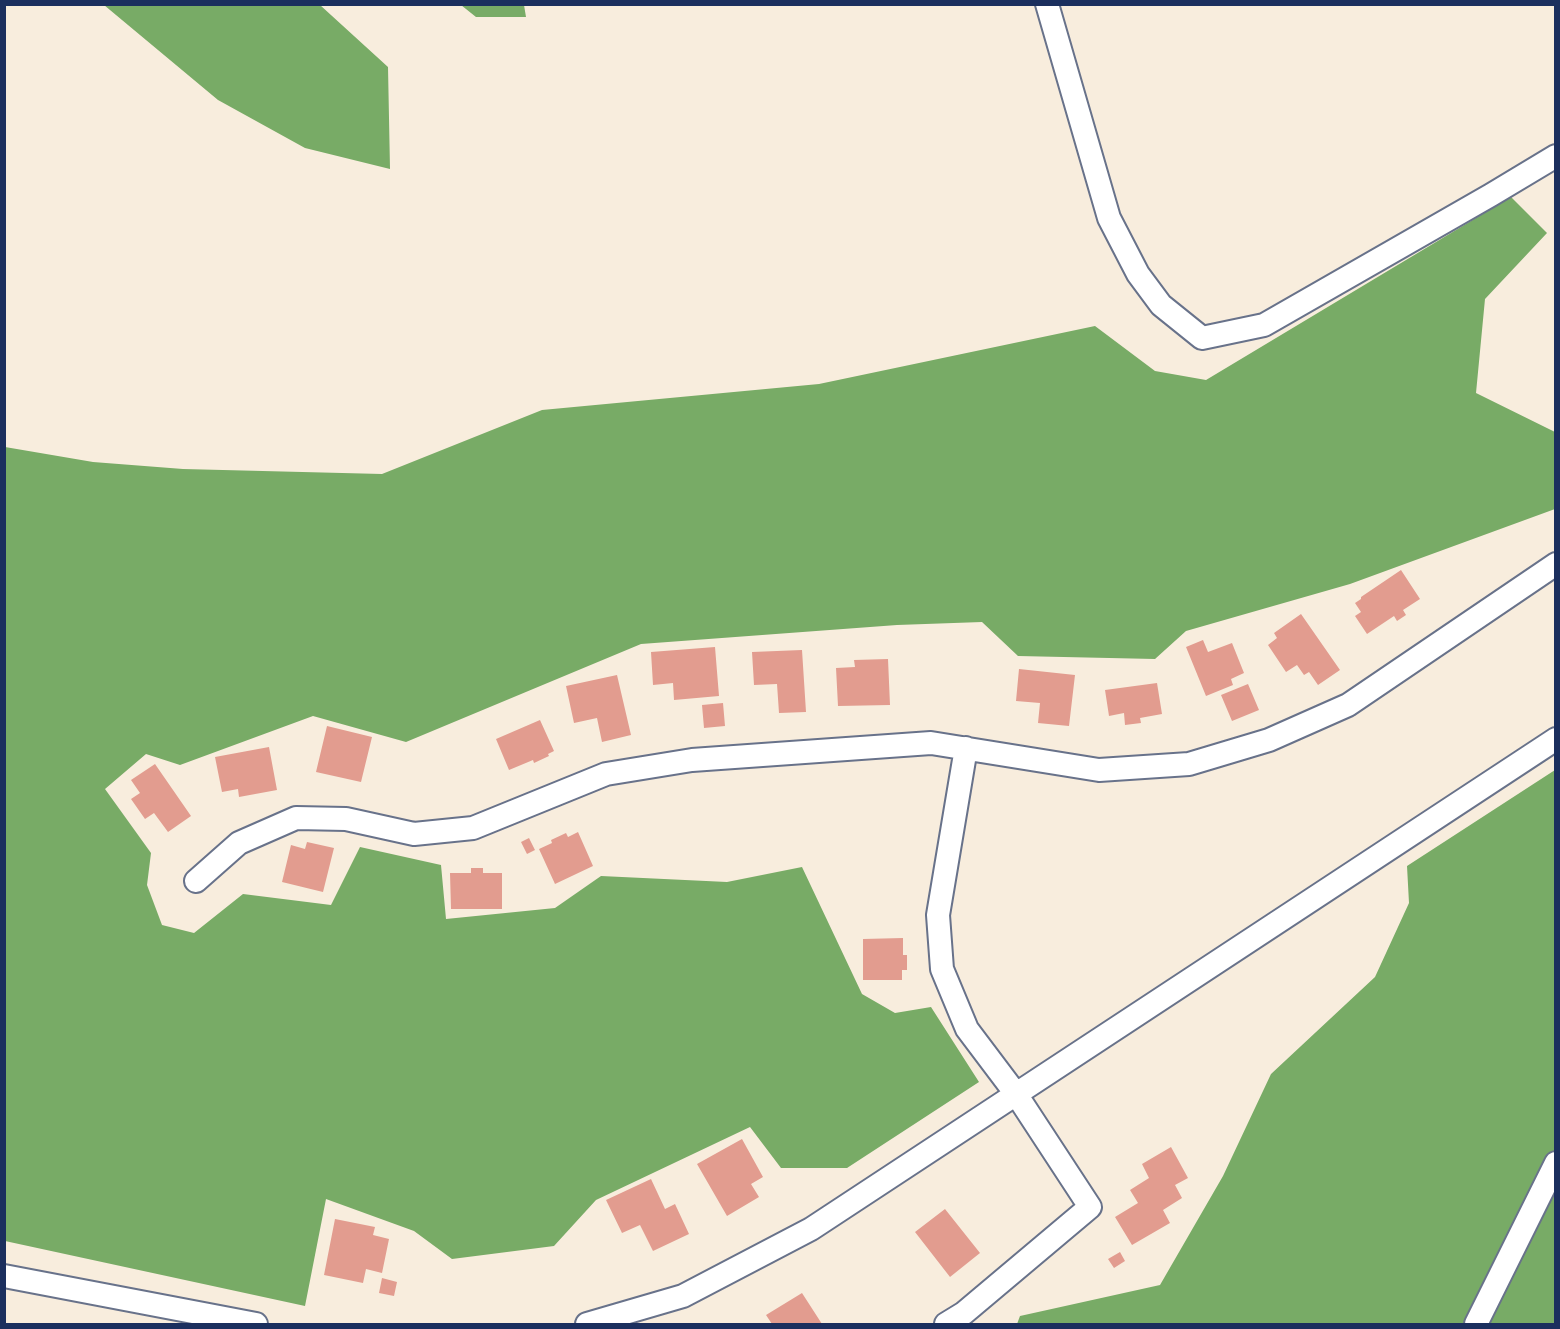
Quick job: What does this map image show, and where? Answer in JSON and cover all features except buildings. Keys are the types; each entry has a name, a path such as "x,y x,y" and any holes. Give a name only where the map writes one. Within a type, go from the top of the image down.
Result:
{"street":[{"path":"1047,4 1109,218 1138,274 1161,305 1202,338 1264,325 1556,156"},
{"path":"196,881 239,843 296,818 346,819 414,834 473,828 606,774 692,760 931,743 1099,770 1189,764 1269,740 1348,705 1556,564"},
{"path":"587,1324 683,1296 811,1230 1556,739"},
{"path":"946,1324 964,1313 1090,1207 1016,1094 967,1029 942,969 938,915 966,748"},
{"path":"1476,1324 1556,1163"},
{"path":"4,1276 256,1324"}],"green space":[{"path":"104,5 320,5 388,67 390,169 305,148 218,100"},
{"path":"461,5 524,5 526,17 476,17"},
{"path":"1511,197 1547,233 1485,299 1476,393 1555,432 1555,509 1350,584 1186,631 1155,659 1018,656 982,622 897,625 641,644 406,742 313,716 180,765 146,754 105,789 151,853 147,885 162,925 194,933 243,894 331,905 360,847 441,865 446,919 555,908 601,876 727,882 802,867 862,994 895,1013 931,1007 979,1082 847,1168 781,1168 750,1127 596,1200 554,1246 452,1259 414,1231 326,1199 305,1306 5,1241 5,447 93,462 183,469 382,474 542,410 819,384 1095,326 1155,371 1206,380"},
{"path":"1555,770 1555,1324 1017,1324 1020,1316 1160,1285 1223,1176 1271,1074 1375,977 1409,903 1407,866"}]}
